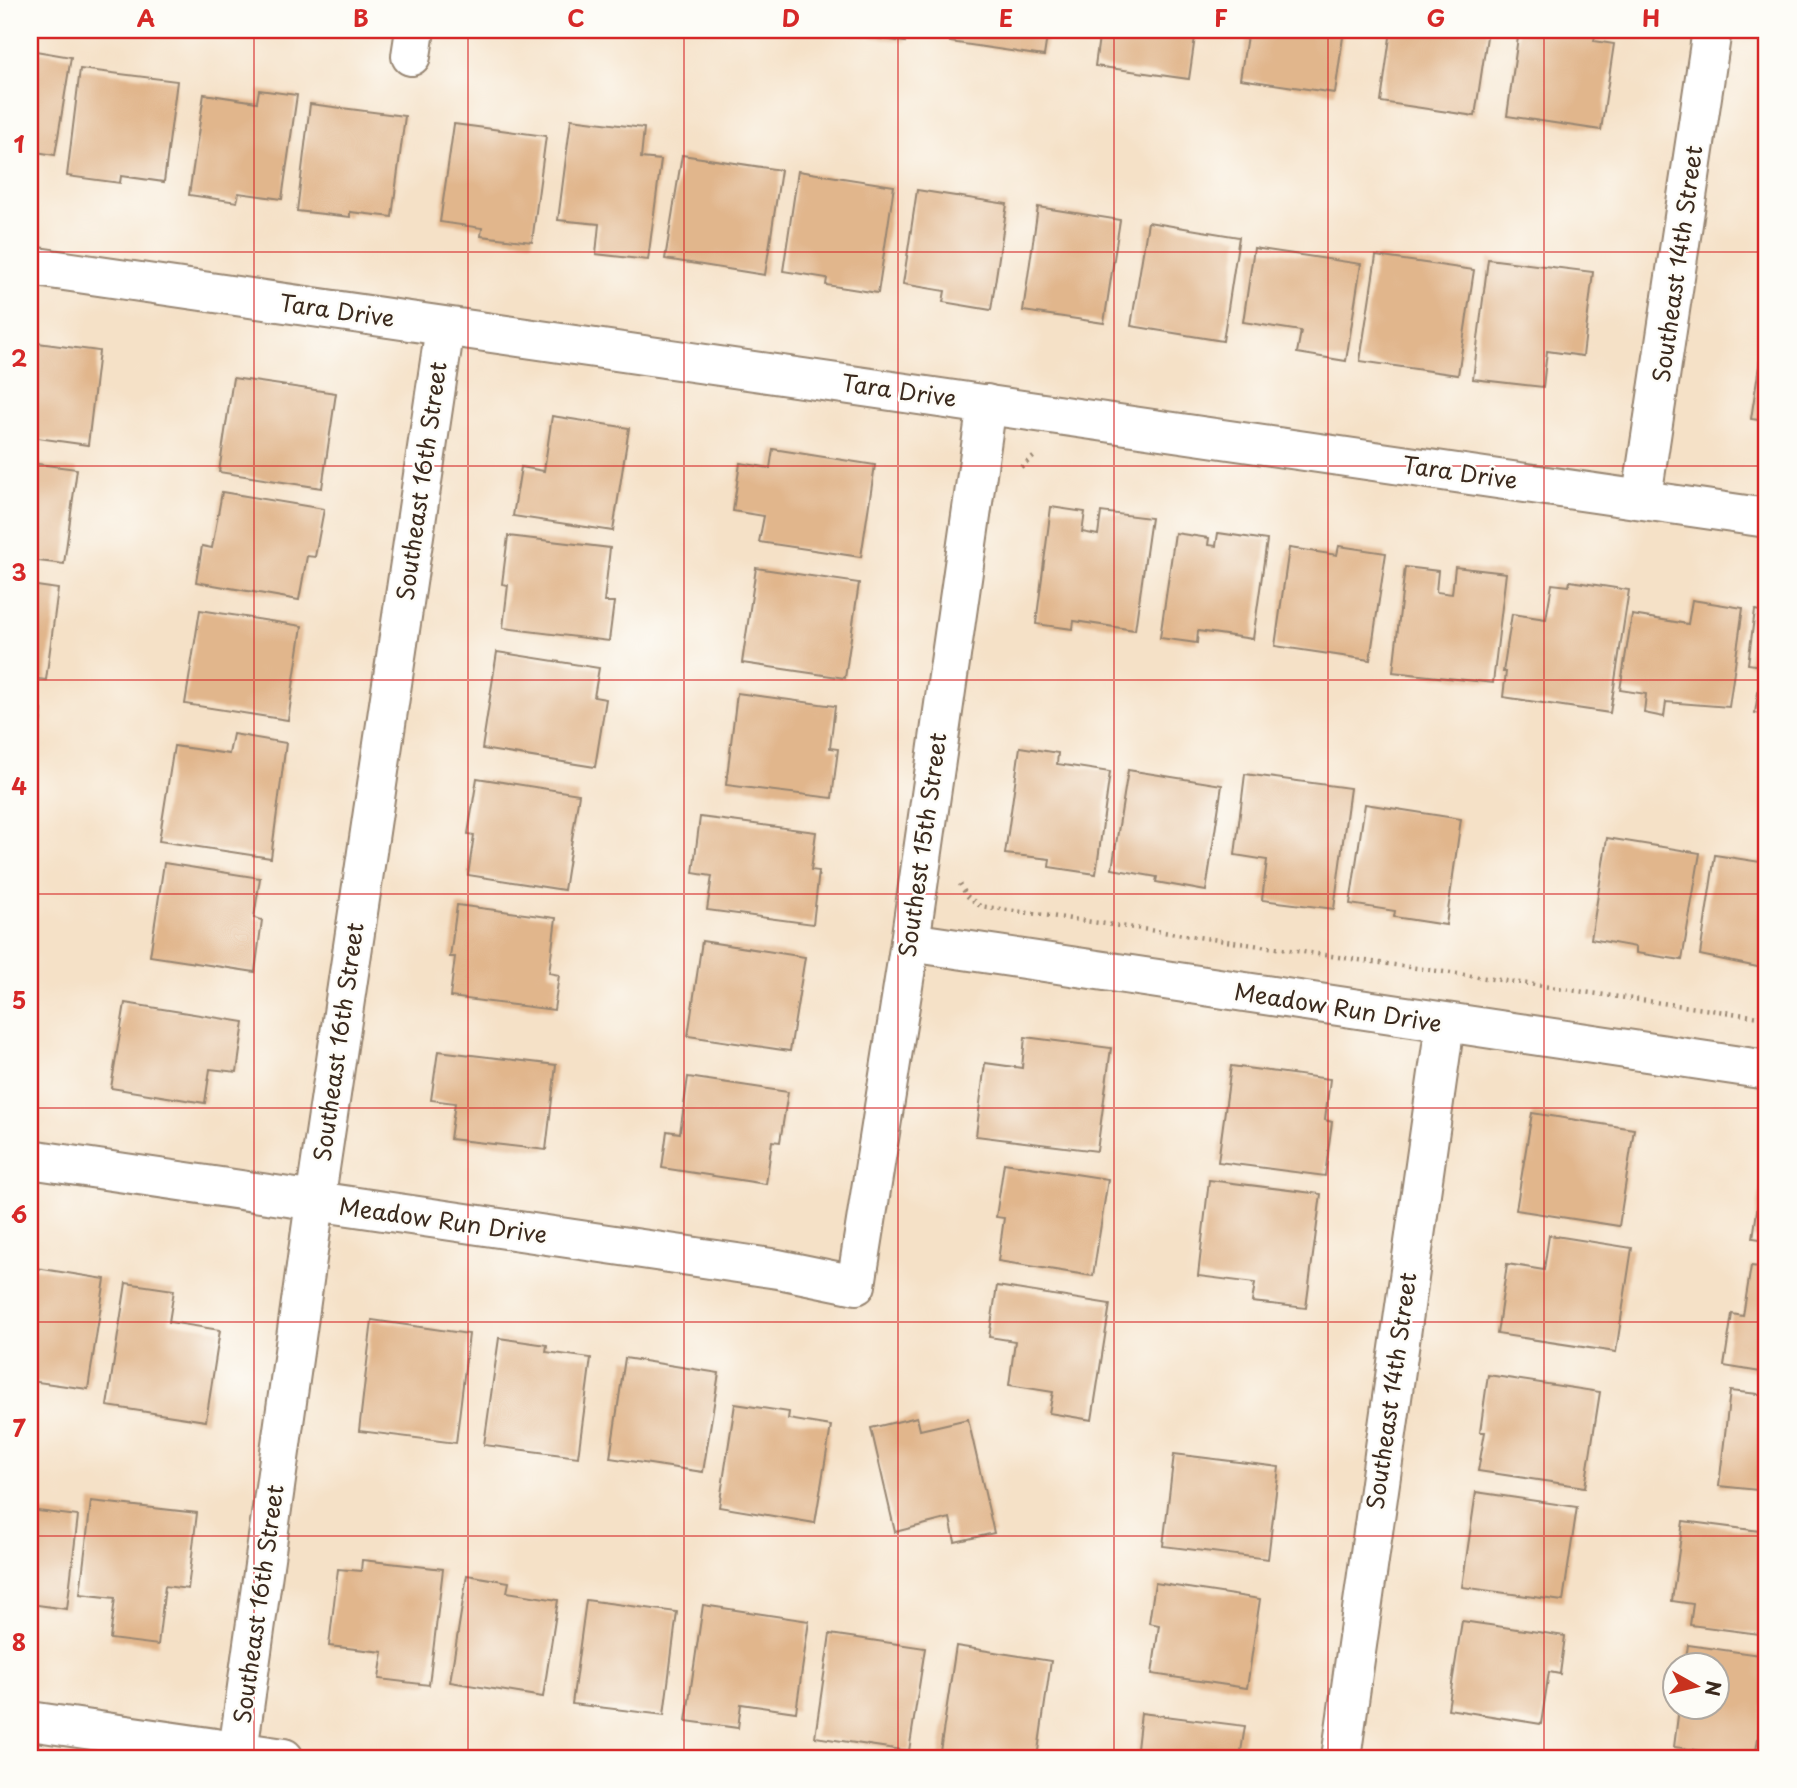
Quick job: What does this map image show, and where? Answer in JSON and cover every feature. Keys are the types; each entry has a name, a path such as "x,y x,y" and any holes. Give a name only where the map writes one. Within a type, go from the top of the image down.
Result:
{"street":[{"name":"Southeast 14th Street","path":"1642,497 1712,30"},
{"name":"Tara Drive","path":"30,266 1571,490 1642,497 1767,518"},
{"name":"Southeast 16th Street","path":"238,1755 316,1202 445,327"},
{"name":"Southest 15th Street","path":"856,1285 987,404"},
{"name":"Meadow Run Drive","path":"909,942 1767,1070"},
{"name":"Southeast 14th Street","path":"1341,1758 1445,1024"},
{"name":"Meadow Run Drive","path":"30,1159 765,1267 856,1285"},
{"path":"30,1721 238,1755 284,1758"}],"path":[{"path":"1016,477 1027,461 1042,453"},
{"path":"958,879 967,896 980,906 1767,1018"}],"building":[{"path":"821,30 907,30 905,42"},
{"path":"952,30 1048,30 1044,56 950,42"},
{"path":"1100,30 1196,30 1189,79 1095,66"},
{"path":"1248,30 1344,30 1335,93 1240,79"},
{"path":"1391,30 1488,30 1475,116 1381,102"},
{"path":"1519,30 1538,33 1539,30 1596,30 1594,41 1614,44 1601,130 1507,116"},
{"path":"30,50 71,57 55,155 30,151"},
{"path":"80,69 177,81 164,182 121,176 120,183 67,176"},
{"path":"259,90 297,95 282,199 239,193 237,202 189,195 204,94 257,102"},
{"path":"310,104 405,116 392,217 350,212 350,217 297,211"},
{"path":"571,119 644,128 641,158 661,160 648,260 596,254 599,224 558,220"},
{"path":"454,124 546,136 532,242 481,236 482,228 440,222"},
{"path":"682,155 781,170 765,275 665,259"},
{"path":"798,171 894,186 878,293 826,285 827,278 783,271"},
{"path":"917,190 1007,204 991,310 943,302 945,291 903,284"},
{"path":"1038,207 1120,220 1104,323 1023,311"},
{"path":"1148,222 1239,237 1223,341 1131,326"},
{"path":"1254,248 1361,264 1346,361 1297,353 1301,331 1243,322"},
{"path":"1376,256 1474,270 1458,375 1360,361"},
{"path":"1488,259 1593,272 1583,356 1547,351 1543,387 1473,379"},
{"path":"1767,320 1767,421 1751,419"},
{"path":"30,342 99,351 88,445 30,437"},
{"path":"233,378 336,393 322,488 219,472"},
{"path":"552,416 629,428 613,531 513,516 521,467 544,471"},
{"path":"773,449 875,465 861,557 759,542 764,516 733,511 740,463 770,468"},
{"path":"30,463 77,469 64,564 30,560"},
{"path":"222,492 324,509 315,557 307,556 299,600 196,582 202,546 212,548"},
{"path":"1051,507 1085,512 1082,532 1098,535 1101,512 1151,518 1135,630 1074,621 1073,629 1036,624"},
{"path":"1175,533 1209,538 1208,545 1216,546 1218,533 1267,540 1253,639 1198,631 1197,643 1160,638"},
{"path":"508,536 610,548 604,602 614,602 609,641 503,628 508,585 502,584"},
{"path":"1339,546 1386,553 1370,660 1275,646 1289,548 1337,555"},
{"path":"1405,567 1438,571 1436,592 1452,594 1455,567 1506,573 1493,683 1393,672"},
{"path":"756,568 859,583 845,678 742,663"},
{"path":"1570,581 1629,590 1610,713 1503,697 1506,672 1503,672 1512,614 1546,619 1552,584 1569,586"},
{"path":"30,585 58,589 46,680 30,678"},
{"path":"1692,600 1743,608 1729,707 1666,702 1664,717 1644,713 1646,694 1620,690 1632,615 1688,624"},
{"path":"200,610 302,626 288,720 185,704"},
{"path":"1755,610 1767,612 1767,715 1755,713 1762,666 1748,664"},
{"path":"497,652 599,668 594,697 606,699 595,767 482,749"},
{"path":"737,693 835,706 830,748 838,749 832,798 726,785"},
{"path":"30,708 42,710 31,791 30,791"},
{"path":"233,734 286,743 271,858 159,841 174,746 229,754"},
{"path":"1020,747 1058,753 1057,764 1110,772 1096,874 1049,867 1050,859 1005,854"},
{"path":"1128,770 1222,785 1206,891 1156,882 1157,877 1112,869"},
{"path":"1245,774 1350,788 1334,909 1262,900 1267,860 1235,855"},
{"path":"477,778 579,794 564,890 468,875 474,835 468,834"},
{"path":"1365,804 1461,819 1446,925 1394,917 1395,911 1350,904"},
{"path":"700,817 816,832 811,870 819,871 813,924 707,910 712,876 693,873"},
{"path":"1607,838 1700,853 1682,960 1636,953 1636,947 1591,939"},
{"path":"1715,855 1767,863 1767,969 1700,955"},
{"path":"164,863 260,878 254,918 262,920 255,972 150,956"},
{"path":"457,905 556,918 549,973 559,975 554,1010 450,997 455,957 450,957"},
{"path":"702,941 805,957 790,1051 688,1036"},
{"path":"125,1003 244,1022 237,1072 210,1069 205,1103 111,1088"},
{"path":"1025,1037 1111,1048 1097,1151 976,1136 985,1063 1022,1068"},
{"path":"438,1051 556,1065 546,1150 450,1139 455,1103 431,1100"},
{"path":"1231,1066 1330,1079 1325,1120 1332,1122 1325,1176 1218,1162"},
{"path":"688,1077 788,1092 780,1142 772,1141 766,1184 662,1168 667,1131 680,1133"},
{"path":"1532,1113 1634,1129 1619,1226 1516,1210"},
{"path":"1767,1150 1767,1240 1753,1238"},
{"path":"1004,1163 1108,1179 1093,1276 998,1261 1004,1218 996,1217"},
{"path":"1209,1180 1321,1194 1306,1308 1252,1302 1255,1283 1198,1276"},
{"path":"1549,1235 1632,1248 1616,1352 1497,1334 1507,1264 1544,1270"},
{"path":"1751,1266 1767,1268 1767,1373 1724,1366 1732,1314 1743,1316"},
{"path":"30,1267 105,1279 88,1389 30,1381"},
{"path":"126,1283 174,1290 169,1322 220,1330 206,1421 107,1406"},
{"path":"997,1286 1110,1304 1092,1420 1049,1413 1053,1392 1009,1385 1015,1341 989,1337"},
{"path":"372,1320 469,1334 456,1443 359,1431"},
{"path":"499,1338 547,1345 546,1352 591,1358 578,1457 484,1445"},
{"path":"625,1358 719,1373 703,1472 610,1458"},
{"path":"1488,1375 1600,1392 1585,1487 1478,1471 1485,1432 1480,1432"},
{"path":"1730,1391 1767,1395 1767,1491 1719,1486"},
{"path":"735,1404 789,1412 788,1419 831,1426 815,1523 719,1507"},
{"path":"917,1417 920,1430 968,1419 994,1533 955,1542 950,1518 895,1532 871,1428"},
{"path":"1174,1454 1279,1467 1268,1559 1163,1546"},
{"path":"1476,1492 1577,1507 1563,1601 1462,1587"},
{"path":"91,1501 197,1513 188,1589 165,1586 158,1645 110,1639 115,1598 80,1594"},
{"path":"30,1510 78,1516 67,1609 30,1604"},
{"path":"1683,1521 1767,1532 1767,1635 1690,1625 1693,1604 1672,1601"},
{"path":"362,1560 443,1569 429,1685 379,1679 383,1652 329,1646 338,1569 361,1571"},
{"path":"467,1575 509,1582 507,1592 558,1600 543,1697 450,1682"},
{"path":"1155,1583 1260,1599 1247,1688 1152,1674 1159,1625 1149,1623"},
{"path":"586,1600 677,1612 664,1715 572,1704"},
{"path":"703,1605 809,1621 796,1712 741,1704 738,1728 686,1721"},
{"path":"1462,1621 1565,1636 1560,1674 1549,1672 1541,1724 1448,1709"},
{"path":"830,1634 925,1648 909,1751 815,1737"},
{"path":"1688,1645 1767,1656 1767,1705 1763,1704 1755,1758 1674,1747 1677,1722 1730,1722 1730,1652 1687,1652"},
{"path":"956,1646 1051,1661 1037,1758 939,1758"},
{"path":"1141,1713 1245,1726 1240,1758 1136,1758"}]}
